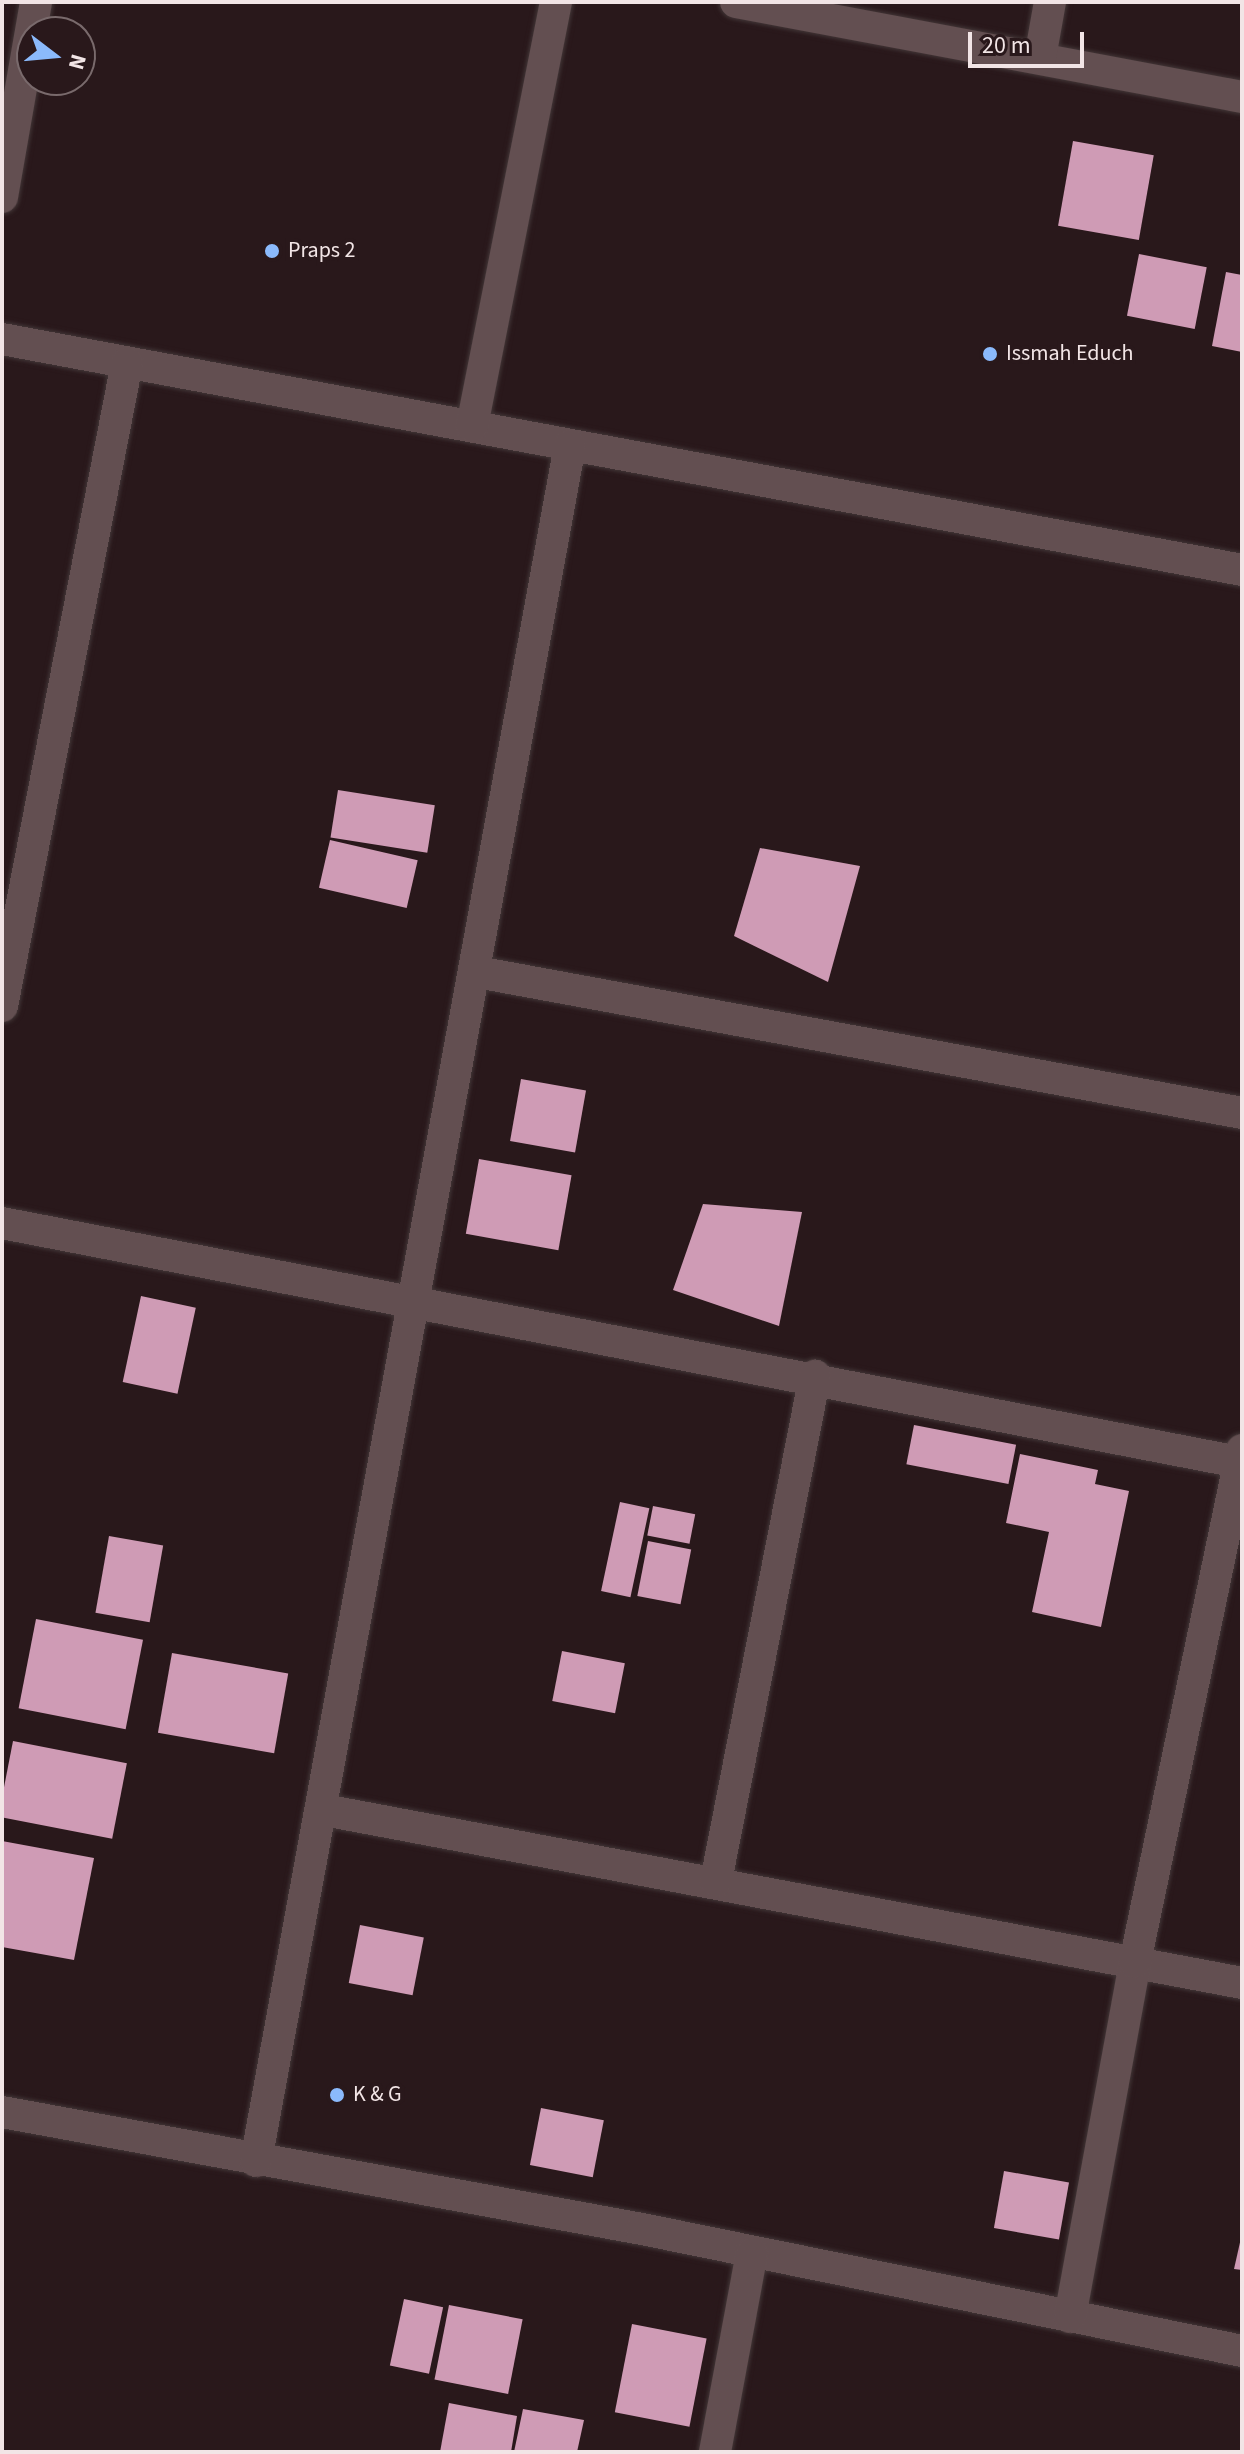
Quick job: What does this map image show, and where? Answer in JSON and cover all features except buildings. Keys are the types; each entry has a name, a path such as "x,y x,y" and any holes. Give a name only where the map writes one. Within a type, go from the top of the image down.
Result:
{"street":[{"path":"2,197 36,2"},
{"path":"472,426 556,2"},
{"path":"736,2 1242,97"},
{"path":"1040,58 1050,2"},
{"path":"2,339 1242,570"},
{"path":"2,1006 13,893 127,363"},
{"path":"256,2161 417,1302 570,445"},
{"path":"477,972 1242,1113"},
{"path":"2,1223 1241,1456 1135,1962 1070,2317"},
{"path":"716,1881 815,1376"},
{"path":"324,1810 716,1881 1242,1983"},
{"path":"2,2112 752,2253 1242,2351"},
{"path":"715,2452 752,2253"}],"place":[{"name":"Praps 2","path":"272,251"},
{"name":"Issmah Educh","path":"990,354"},
{"name":"K & G","path":"337,2095"}]}
